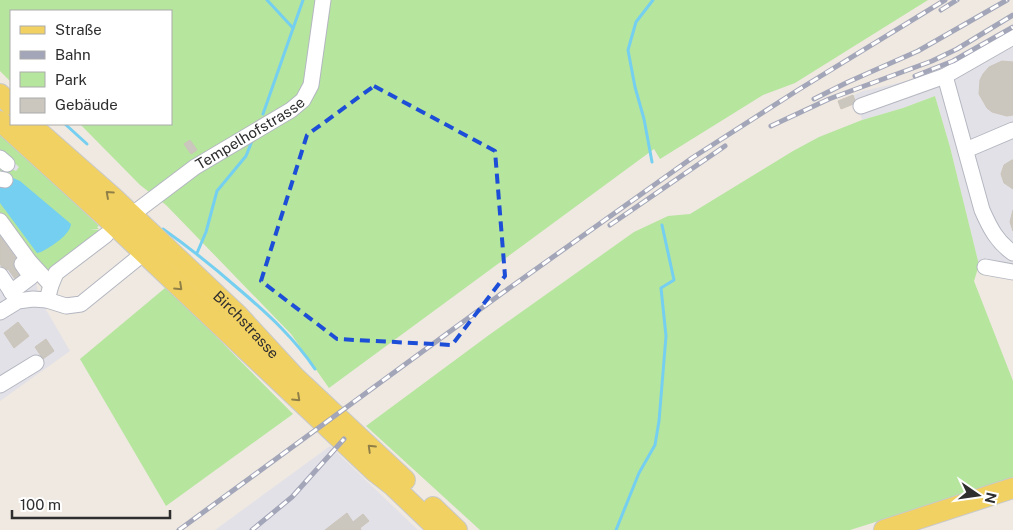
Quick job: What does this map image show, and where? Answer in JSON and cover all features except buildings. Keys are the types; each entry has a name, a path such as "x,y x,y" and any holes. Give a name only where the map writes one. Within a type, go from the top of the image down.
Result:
{"main road":[{"path":"0,94 10,104"},
{"name":"Birchstrasse","path":"0,121 238,315 295,377 457,530"},
{"name":"Birchstrasse","path":"31,125 104,189 151,246 374,471 425,530"},
{"name":"Birchstrasse","path":"374,471 392,485 439,530"},
{"path":"884,530 1013,488"},
{"path":"912,530 924,526 934,527 1013,500"}],"street":[{"name":"Tempelhofstrasse","path":"138,210 194,167 291,110 303,100 311,85 323,0"},
{"path":"861,106 945,76 1013,37"},
{"path":"945,76 982,210 991,230 1001,245 1013,253"},
{"path":"966,150 1013,130"},
{"path":"0,221 29,261 51,285"},
{"path":"0,232 31,277 0,312"},
{"path":"47,300 56,274 106,235"},
{"path":"0,275 14,296 47,300 66,306 81,304 151,246"},
{"path":"985,267 1013,272"},
{"path":"0,385 36,363"}],"highlighted area":[{"path":"374,86 495,151 505,276 452,345 337,339 261,281 307,135"}],"shaded area":[{"path":"1013,34 1013,263 1008,262 980,270 950,147 935,96 862,120 854,95 863,91 929,76"},
{"path":"0,149 34,178 38,296 70,351 0,401"},
{"path":"330,446 418,530 215,530"}],"green space":[{"path":"0,0 928,0 795,83 763,95 660,159 654,149 329,388 291,334 166,205 140,185 81,125 172,125 172,10 10,10 10,81 0,71"},
{"path":"935,96 950,147 979,265 974,281 1013,381 1013,479 850,530 480,530 366,426 489,335 634,232 668,216 690,214 819,137 862,120"},
{"path":"0,128 28,159 99,226 97,227 99,229 90,229 100,230 47,271 0,217 0,162 16,171 19,167 0,150"},
{"path":"165,288 184,304 293,414 166,506 80,359"}],"water":[{"path":"13,178 20,181 71,224 64,236 41,252 37,253 0,203 0,185 9,186"}],"waterway":[{"path":"267,0 293,28"},
{"path":"263,114 303,0"},
{"path":"652,162 628,50 636,22 653,0"},
{"path":"66,125 87,144"},
{"path":"197,253 206,232 217,191 246,156 252,141"},
{"path":"616,530 639,473 655,445 659,421 666,336 661,288 674,280 662,225"},
{"path":"163,229 262,309 290,337 315,369"}],"railway":[{"path":"179,530 501,294 692,158 798,90 945,0"},
{"path":"941,10 957,0"},
{"path":"814,99 918,51 1007,0"},
{"path":"771,126 829,99 932,61 957,49 1013,15"},
{"path":"915,76 953,61 1013,27"},
{"path":"610,225 725,146"},
{"path":"252,530 292,497 344,439"}]}
